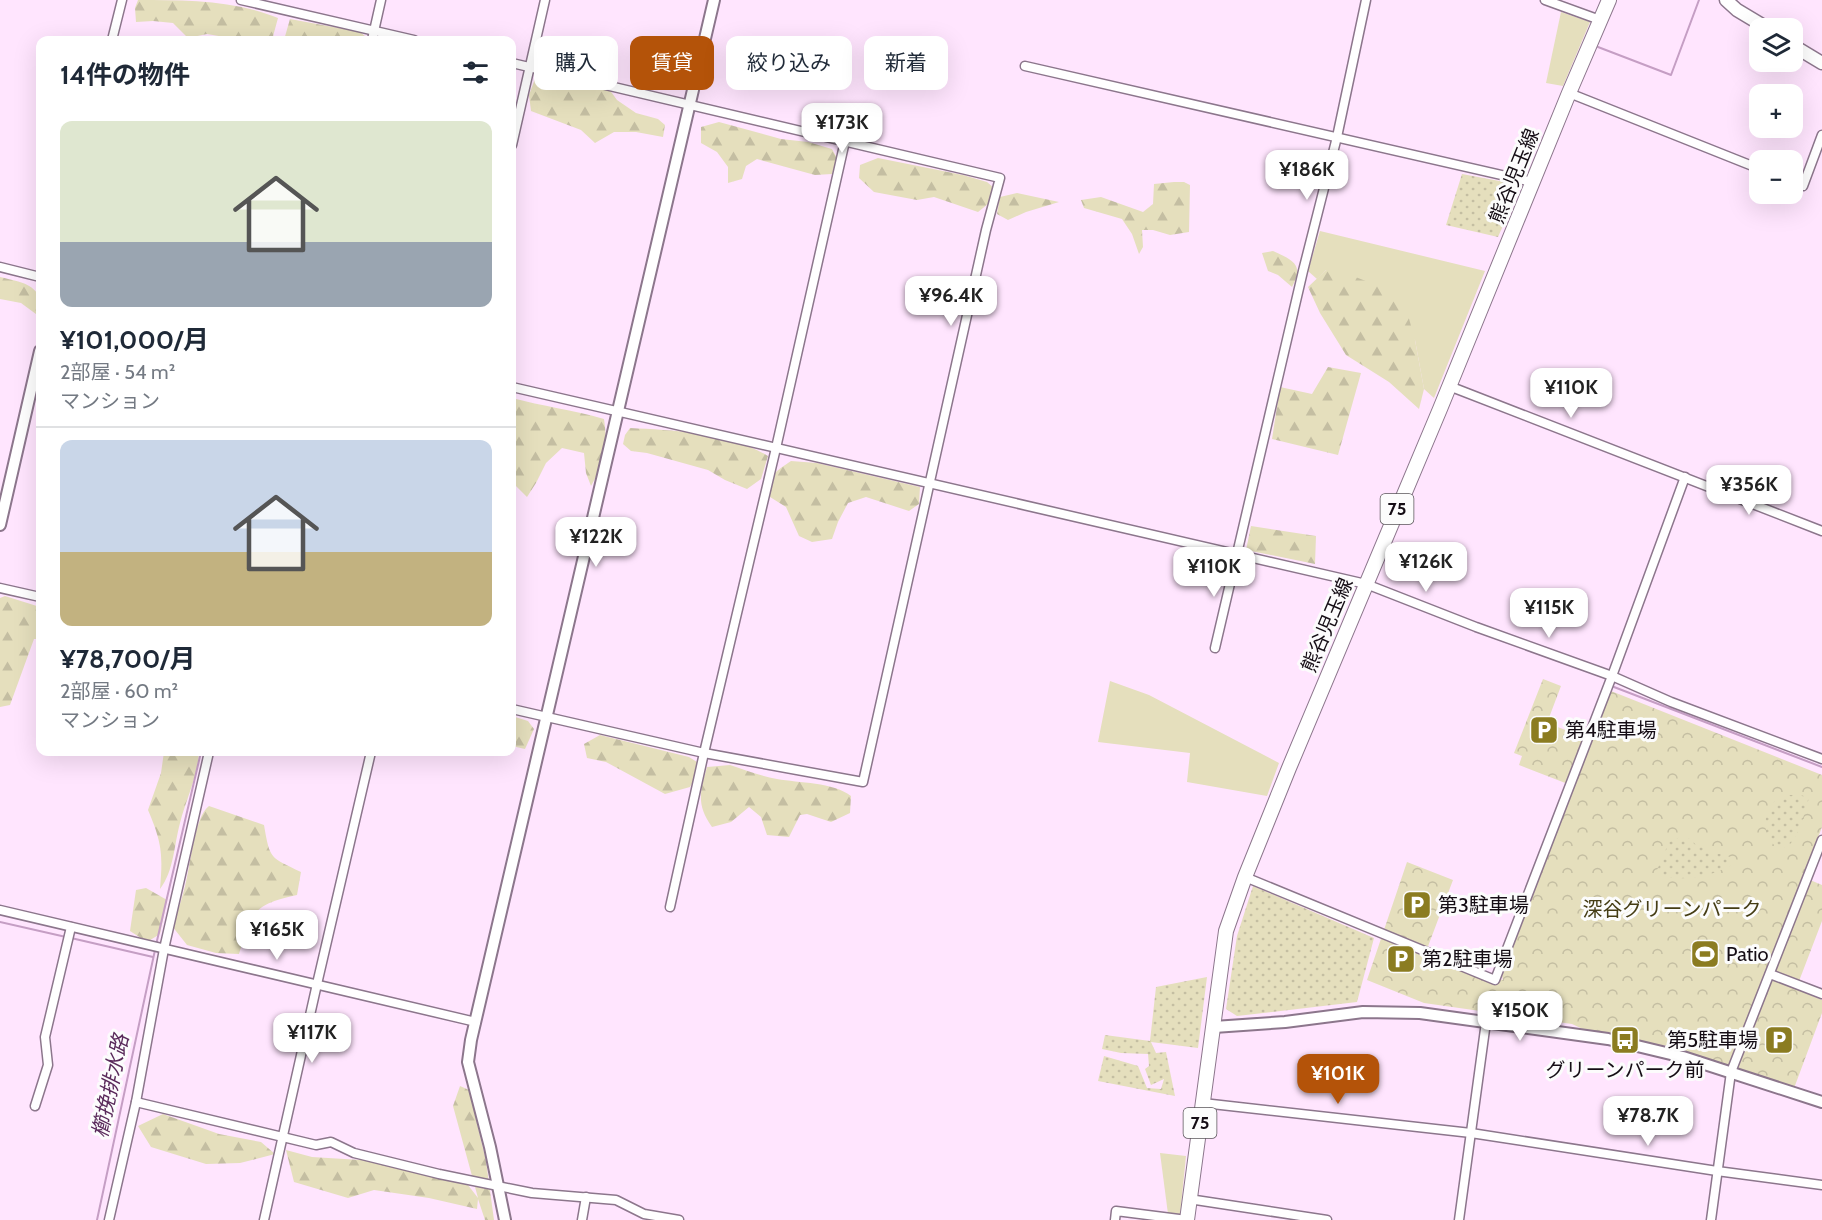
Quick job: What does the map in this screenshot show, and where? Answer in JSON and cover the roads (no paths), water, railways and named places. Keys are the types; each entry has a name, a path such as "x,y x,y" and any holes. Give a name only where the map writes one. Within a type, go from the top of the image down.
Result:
{"main road":[{"name":"熊谷児玉線","path":"1187,1220 1226,932 1245,877 1609,0"},
{"path":"1726,0 1750,18"},
{"path":"1803,52 1822,63"}],"street":[{"path":"113,36 122,0"},
{"path":"242,0 373,36 381,0"},
{"path":"516,128 545,0"},
{"path":"505,1220 468,1062 471,1040 714,0"},
{"path":"1215,648 1336,137 1366,0"},
{"path":"1545,0 1599,20"},
{"path":"516,64 1000,178 986,230 862,782 704,753 516,709"},
{"path":"1025,66 1532,182"},
{"path":"1569,93 1749,165"},
{"path":"1803,186 1822,135"},
{"path":"670,907 845,141"},
{"path":"0,267 36,276"},
{"path":"0,525 36,368"},
{"path":"1449,386 1822,531"},
{"path":"516,388 1366,584 1612,676 1671,702 1822,759"},
{"path":"1245,877 1495,980 1612,676 1685,477"},
{"path":"0,588 36,596"},
{"path":"109,1220 136,1102 164,949 208,756"},
{"path":"264,1220 316,984 370,756"},
{"path":"1711,1220 1731,1072 1822,840"},
{"path":"0,910 476,1022"},
{"path":"35,1106 48,1065 45,1037 71,927"},
{"path":"1770,974 1822,994"},
{"path":"1214,1027 1285,1022 1363,1012 1420,1013 1608,1040 1683,1057 1822,1102"},
{"path":"1459,1220 1486,1022"},
{"path":"136,1102 316,1145 331,1142 354,1153 499,1187 532,1193 616,1200 644,1214 679,1220"},
{"path":"1203,1103 1471,1133 1822,1185"},
{"path":"582,1220 586,1197"},
{"path":"1189,1199 1327,1220"},
{"path":"1114,1220 1116,1211 1187,1220"}],"waterway":[{"path":"1598,47 1671,75 1699,0"},
{"path":"1614,687 1822,767"},
{"path":"156,945 200,756"},
{"path":"0,922 66,937"},
{"path":"71,938 153,957"},
{"name":"櫛挽排水路","path":"97,1220 155,950"}],"place":[{"name":"第4駐車場","path":"1544,730"},
{"name":"第3駐車場","path":"1417,905"},
{"name":"Patio","path":"1705,954"},
{"name":"第2駐車場","path":"1401,959"},
{"name":"グリーンパーク前","path":"1625,1040"},
{"name":"第5駐車場","path":"1779,1040"}],"park label":[{"name":"深谷グリーンパーク","path":"1672,909"}]}
